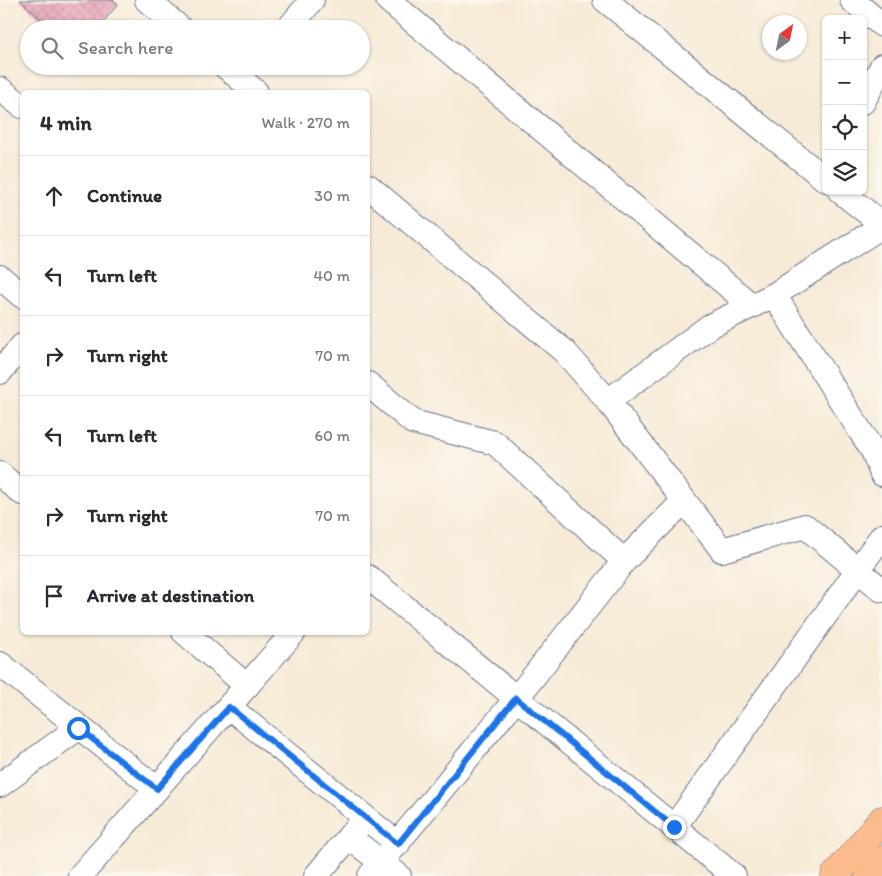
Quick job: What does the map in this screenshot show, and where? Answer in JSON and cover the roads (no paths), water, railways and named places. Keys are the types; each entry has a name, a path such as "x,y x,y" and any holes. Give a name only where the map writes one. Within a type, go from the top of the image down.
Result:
{"main road":[{"path":"835,876 882,820"},
{"path":"869,876 882,860"}],"street":[{"path":"147,0 170,20"},
{"path":"295,20 312,0"},
{"path":"388,0 752,306"},
{"path":"605,0 822,175"},
{"path":"861,3 882,25"},
{"path":"867,94 882,66"},
{"path":"237,75 248,83"},
{"path":"0,89 20,104"},
{"path":"370,188 565,352 608,401 683,502 722,550 805,526 882,590"},
{"path":"608,401 710,326 774,294 882,225 846,195"},
{"path":"0,277 20,294"},
{"path":"774,294 873,451 882,474"},
{"path":"0,372 20,348"},
{"path":"370,386 413,422 495,443 624,561"},
{"path":"0,474 20,491"},
{"path":"350,836 384,871 398,844 624,561 683,502"},
{"path":"674,827 859,571 882,536"},
{"path":"370,579 734,876"},
{"path":"188,635 247,686"},
{"path":"80,876 291,635"},
{"path":"0,664 157,789"},
{"path":"229,707 398,844"},
{"path":"0,785 78,728"},
{"path":"316,876 365,818"}]}
